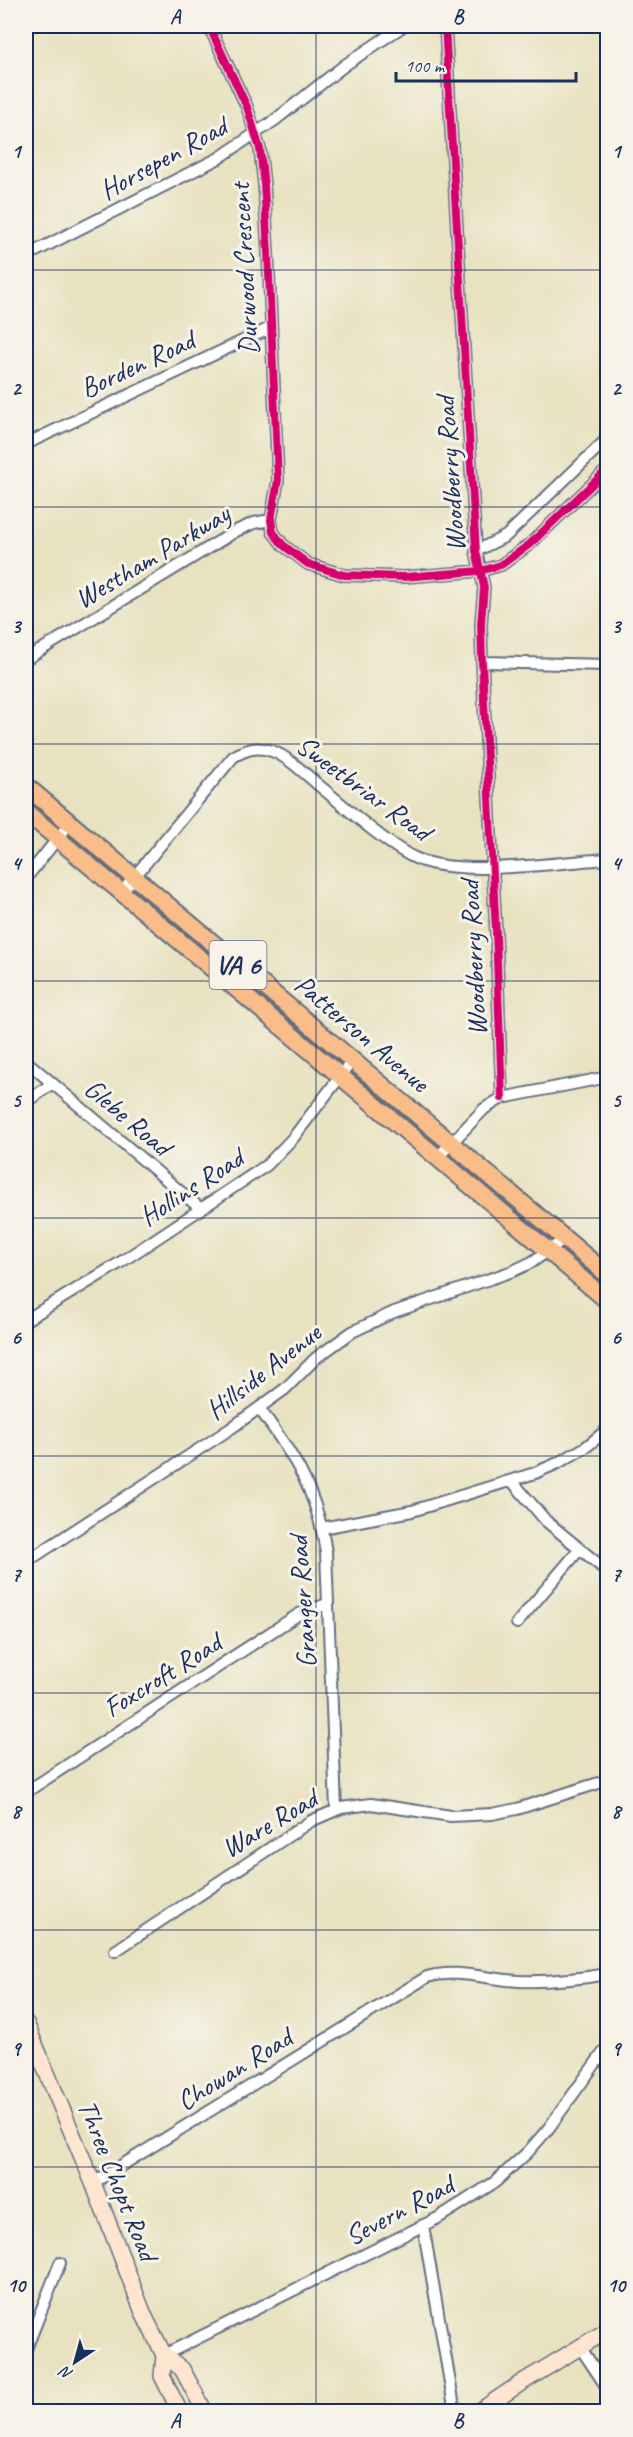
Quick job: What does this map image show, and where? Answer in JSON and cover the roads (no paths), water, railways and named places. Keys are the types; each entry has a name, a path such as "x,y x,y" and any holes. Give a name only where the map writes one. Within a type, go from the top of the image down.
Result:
{"main road":[{"name":"Patterson Avenue","path":"26,786 608,1275"},
{"name":"Patterson Avenue","path":"26,812 608,1301"},
{"name":"Three Chopt Road","path":"26,2023 93,2183 144,2315 164,2355 182,2369 205,2412"},
{"path":"478,2412 608,2330"},
{"name":"Three Chopt Road","path":"164,2355 162,2376 180,2412"}],"street":[{"name":"Durwood Crescent","path":"209,26 247,107 255,133 264,185 278,480 271,520"},
{"name":"Horsepen Road","path":"26,256 219,158 345,65 404,26"},
{"name":"Woodberry Road","path":"445,26 476,551 484,587 481,624 482,662 502,1098"},
{"name":"Borden Road","path":"26,444 270,328"},
{"path":"476,551 506,536 608,438"},
{"name":"Westham Parkway","path":"26,659 236,531 271,520 273,532 293,553 308,564 344,575 404,577 480,571 501,566 530,544 608,469"},
{"path":"482,662 608,664"},
{"name":"Sweetbriar Road","path":"121,893 233,757 253,748 278,754 389,842 410,856 428,864 454,868 492,867 608,859"},
{"path":"26,878 70,823"},
{"name":"Hollins Road","path":"26,1320 120,1262 267,1165 293,1138 352,1060"},
{"name":"Glebe Road","path":"26,1061 201,1209"},
{"path":"437,1158 484,1109 502,1098 608,1077"},
{"path":"26,1103 51,1083"},
{"name":"Hillside Avenue","path":"26,1562 230,1430 285,1389 327,1349 375,1320 513,1271 565,1239"},
{"name":"Granger Road","path":"259,1408 300,1467 314,1500 322,1528 326,1552 336,1809"},
{"path":"322,1528 412,1511 512,1481 558,1463 586,1447 608,1429"},
{"path":"512,1481 546,1521 608,1572"},
{"path":"517,1623 579,1550"},
{"name":"Foxcroft Road","path":"26,1792 299,1614 327,1604"},
{"name":"Ware Road","path":"115,1951 311,1821 336,1809 371,1804 451,1816 476,1816 517,1809 607,1781"},
{"name":"Chowan Road","path":"93,2183 414,1983 436,1974 519,1981 548,1981 608,1974"},
{"name":"Severn Road","path":"164,2355 423,2225 473,2197 511,2169 548,2129 608,2046"},
{"path":"423,2225 455,2412"},
{"path":"26,2349 60,2263"},
{"path":"580,2347 608,2389"}]}
